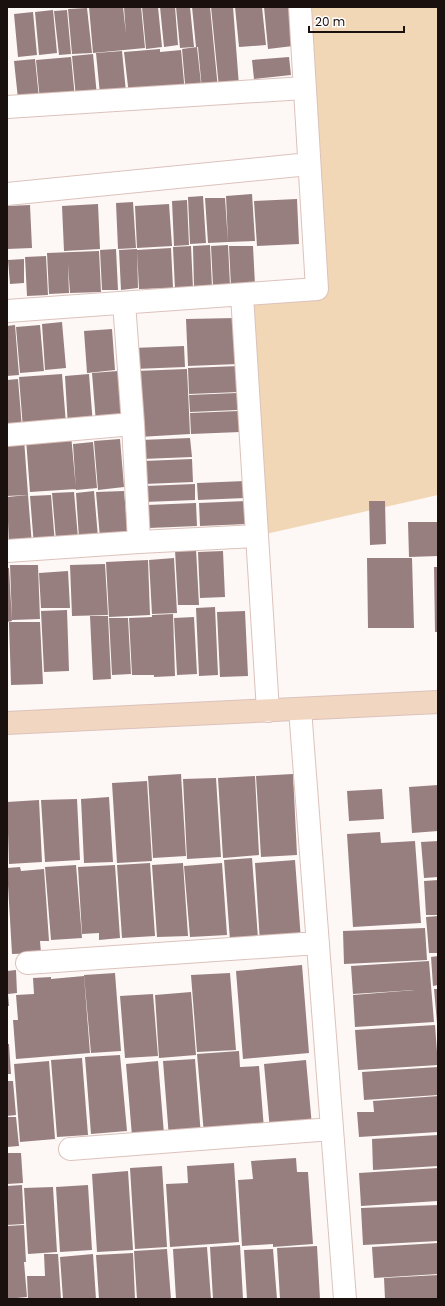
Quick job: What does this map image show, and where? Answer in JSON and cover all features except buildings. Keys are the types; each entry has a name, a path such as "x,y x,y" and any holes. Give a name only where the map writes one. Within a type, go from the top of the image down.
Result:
{"street":[{"path":"7,311 317,289 300,7"},
{"path":"7,107 304,88"},
{"path":"7,194 309,164"},
{"path":"242,295 268,711"},
{"path":"124,303 133,424 139,542"},
{"path":"7,434 133,424"},
{"path":"7,551 257,536"},
{"path":"7,723 438,702"},
{"path":"300,709 345,1299"},
{"path":"27,963 318,943"},
{"path":"70,1149 332,1129"}],"shaded area":[{"path":"300,7 438,7 438,495 257,536 242,295 317,289"}]}
